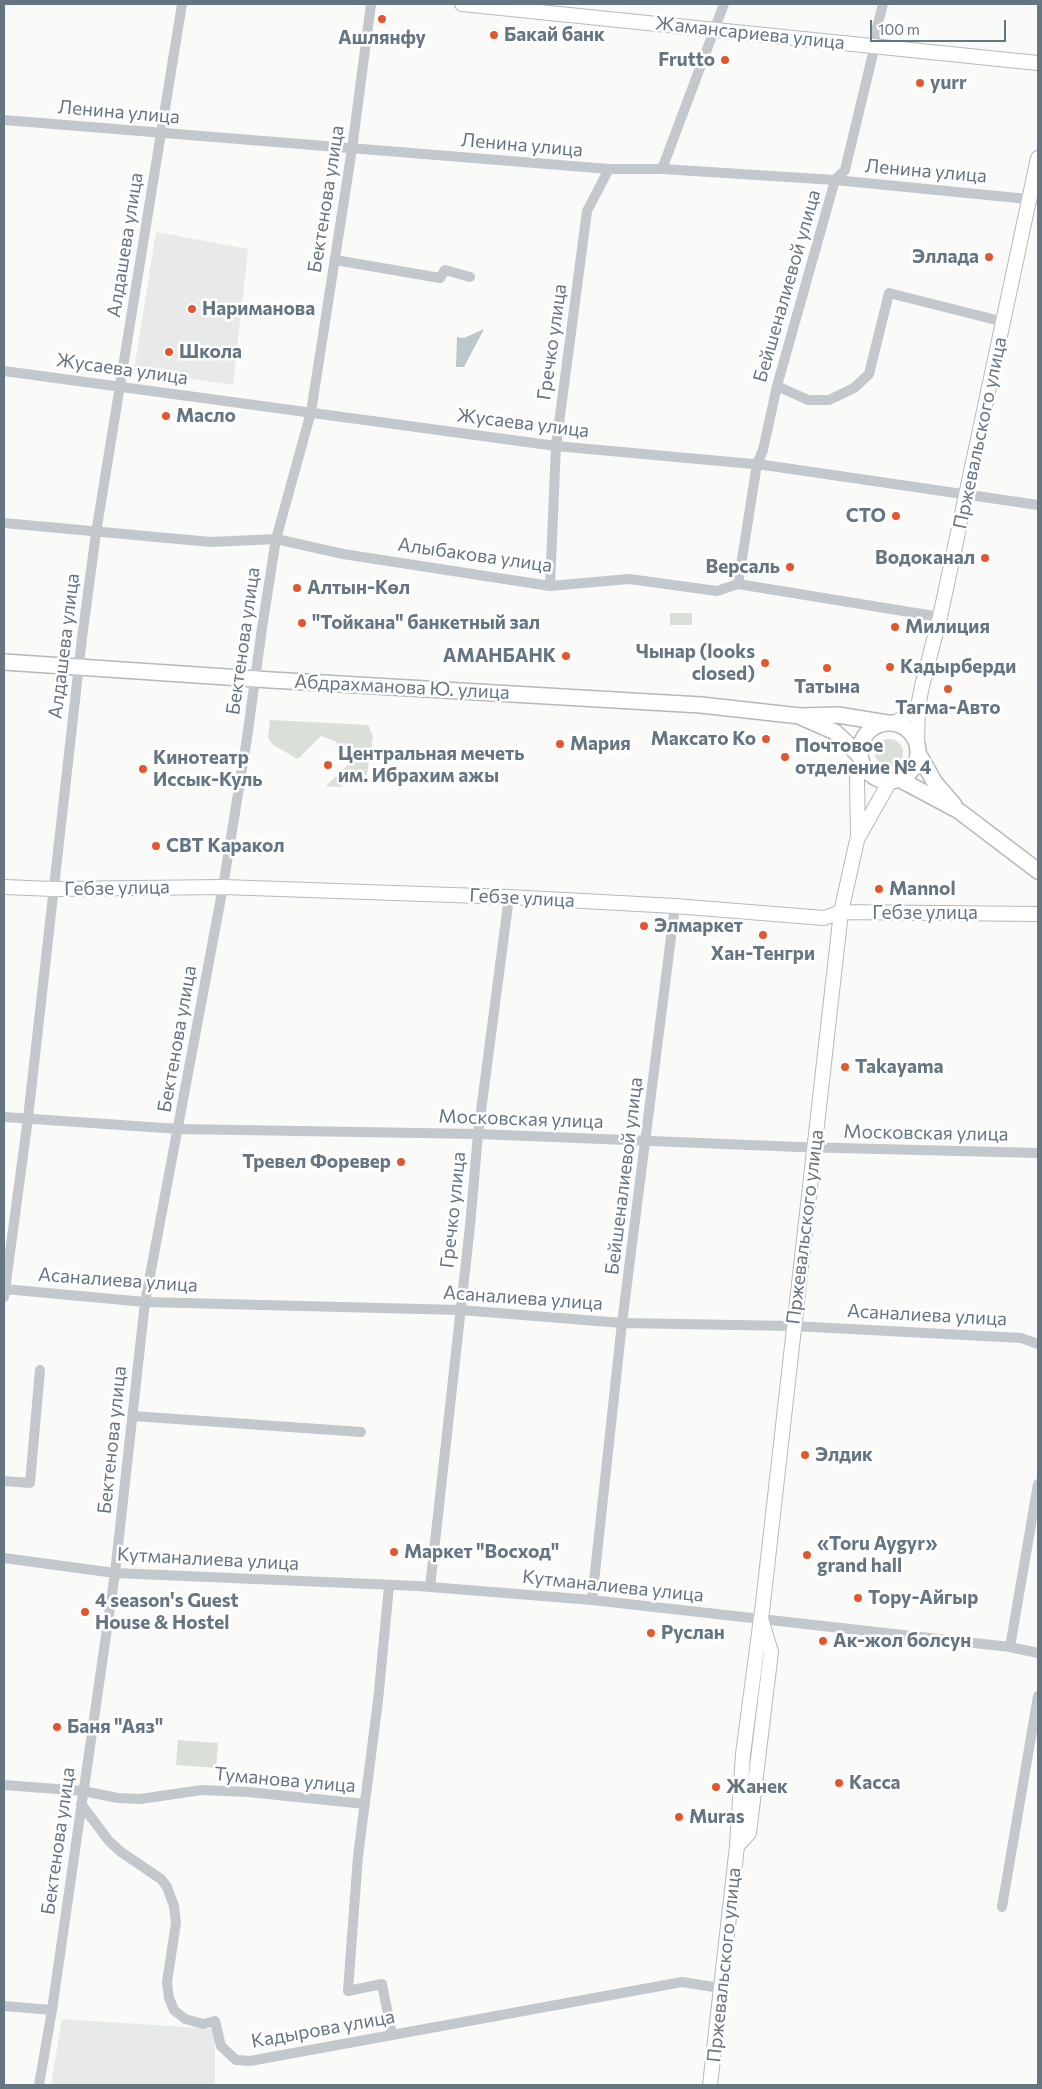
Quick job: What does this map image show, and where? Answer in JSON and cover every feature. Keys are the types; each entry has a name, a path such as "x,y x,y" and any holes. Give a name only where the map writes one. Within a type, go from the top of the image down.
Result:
{"highway":[{"name":"Абдрахманова Ю. улица","path":"4,662 701,705 800,716 838,716 891,723"},
{"name":"Абдрахманова Ю. улица","path":"800,716 835,732 861,760"},
{"path":"959,811 894,780 873,777 866,772 861,760 860,746 867,732 880,724 891,723 909,731 934,783 959,811 1038,871"},
{"path":"894,780 912,769 917,749"}],"main road":[{"name":"Жамансариева улица","path":"462,4 548,7 715,30 1038,63"},
{"name":"Пржевальского улица","path":"917,749 918,707 940,617 1004,322 1034,199 1038,158"},
{"path":"891,723 918,707"},
{"name":"Пржевальского улица","path":"710,2085 737,1846 743,1754 761,1619 841,912 858,836 857,779 861,760"},
{"name":"Пржевальского улица","path":"858,836 894,780"},
{"name":"Гебзе улица","path":"4,887 53,889 223,887 509,897 675,906 824,918 841,912 1038,914"}],"street":[{"name":"Алдашева улица","path":"4,1292 28,1118 53,889 96,533 182,4"},
{"name":"Бектенова улица","path":"39,2085 52,2010 115,1573 145,1302 223,887 276,539 311,412 352,149 371,4"},
{"path":"662,169 724,4"},
{"name":"Бейшеналиевой улица","path":"738,584 757,464 763,450 777,386 835,180 845,170 875,45 874,35 883,4"},
{"name":"Ленина улица","path":"4,120 609,169 662,169 835,180 1034,199"},
{"name":"Гречко улица","path":"550,586 556,446 587,211 609,169"},
{"path":"335,260 440,278 445,270 470,277"},
{"path":"777,386 808,400 829,400 854,388 869,374 889,292 1004,322"},
{"name":"Жусаева улица","path":"4,371 556,446 757,464 1038,505"},
{"name":"Алыбакова улица","path":"4,523 96,533 211,542 276,539 344,554 550,586 630,579 717,591 738,584 940,617"},
{"name":"Гречко улица","path":"430,1587 470,1226 478,1134 509,897"},
{"name":"Бейшеналиевой улица","path":"592,1600 622,1323 675,906"},
{"name":"Московская улица","path":"4,1117 179,1129 478,1134 814,1147 1038,1153"},
{"name":"Асаналиева улица","path":"4,1292 145,1302 460,1310 622,1323 793,1326 1021,1338 1038,1344"},
{"path":"4,1481 30,1484 40,1370"},
{"path":"132,1416 361,1432"},
{"path":"1010,1647 1038,1484"},
{"name":"Кутманалиева улица","path":"4,1558 115,1573 430,1587 592,1600 1010,1647 1038,1653"},
{"path":"389,1586 378,1701 358,1856 348,1991 382,1984 392,2035"},
{"path":"1002,1907 1038,1696"},
{"name":"Туманова улица","path":"4,1785 83,1791 118,1798 140,1799 202,1790 248,1792 365,1804"},
{"name":"Кадырова улица","path":"81,1804 109,1841 121,1852 161,1879 167,1887 174,1906 176,1923 167,1982 169,1998 174,2010 187,2020 203,2024 215,2021 221,2046 232,2056 243,2061 682,1982 720,1988"},
{"path":"4,2006 52,2010"}],"shaded area":[{"name":"Нариманова","path":"156,232 248,249 233,385 134,370"},
{"path":"484,329 464,367 456,367 457,337 464,338"},
{"path":"670,613 692,613 692,625 670,625"},
{"path":"270,720 368,725 373,736 367,775 354,775 340,787 326,786 351,762 351,756 335,741 321,736 298,759 273,745 268,738"},
{"path":"889,739 899,743 903,753 899,763 889,767 879,763 875,753 879,743"},
{"path":"178,1740 218,1743 216,1768 176,1765"},
{"path":"62,2019 215,2029 215,2085 51,2085"}],"place":[{"name":"Ашлянфу","path":"382,19"},
{"name":"Бакай банк","path":"494,35"},
{"name":"Frutto","path":"725,60"},
{"name":"yurr","path":"920,83"},
{"name":"Эллада","path":"989,257"},
{"name":"Нариманова","path":"192,309"},
{"name":"Школа","path":"169,352"},
{"name":"Масло","path":"166,416"},
{"name":"СТО","path":"896,516"},
{"name":"Водоканал","path":"985,558"},
{"name":"Версаль","path":"790,567"},
{"name":"Алтын-Көл","path":"297,588"},
{"name":"\"Тойкана\" банкетный зал","path":"302,623"},
{"name":"Милиция","path":"895,627"},
{"name":"АМАНБАНК","path":"566,656"},
{"name":"Чынар (looks closed)","path":"765,663"},
{"name":"Кадырберди","path":"890,667"},
{"name":"Татына","path":"827,668"},
{"name":"Тагма-Авто","path":"948,689"},
{"name":"Максато Ко","path":"766,739"},
{"name":"Мария","path":"560,744"},
{"name":"Почтовое отделение № 4","path":"785,757"},
{"name":"Центральная мечеть им. Ибрахим ажы","path":"328,765"},
{"name":"Кинотеатр Иссык-Куль","path":"143,769"},
{"name":"СВТ Каракол","path":"156,846"},
{"name":"Mannol","path":"879,889"},
{"name":"Элмаркет","path":"644,926"},
{"name":"Хан-Тенгри","path":"763,935"},
{"name":"Takayama","path":"845,1067"},
{"name":"Тревел Форевер","path":"401,1162"},
{"name":"Элдик","path":"805,1455"},
{"name":"Маркет \"Восход\"","path":"394,1552"},
{"name":"«Toru Aygyr» grand hall","path":"807,1555"},
{"name":"Тору-Айгыр","path":"858,1598"},
{"name":"4 season's Guest House & Hostel","path":"85,1612"},
{"name":"Руслан","path":"651,1633"},
{"name":"Ак-жол болсун","path":"823,1641"},
{"name":"Баня \"Аяз\"","path":"57,1727"},
{"name":"Касса","path":"839,1783"},
{"name":"Жанек","path":"716,1787"},
{"name":"Muras","path":"679,1817"}]}
